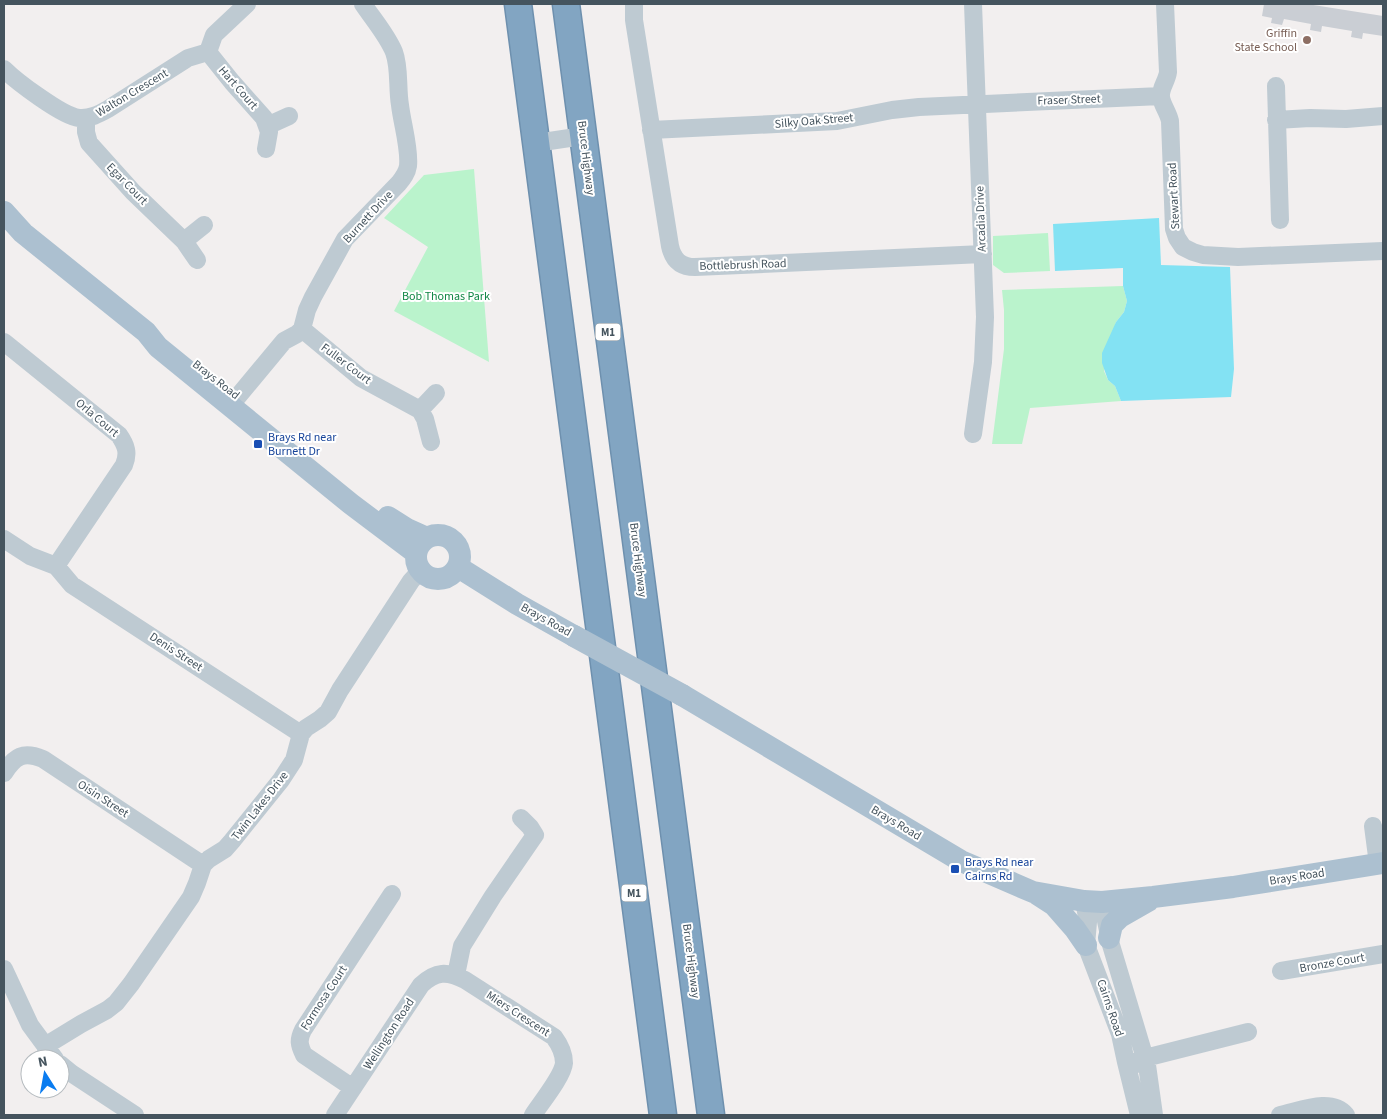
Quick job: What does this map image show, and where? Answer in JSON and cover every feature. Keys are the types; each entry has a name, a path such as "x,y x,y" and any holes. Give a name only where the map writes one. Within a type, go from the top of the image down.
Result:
{"highway":[{"name":"M1","path":"518,4 663,1115"},
{"name":"Bruce Highway","path":"566,4 711,1115"}],"main road":[{"name":"Brays Road","path":"4,212 13,230 146,332 158,347 399,524 421,554"},
{"path":"434,535 441,535 448,537 458,546 460,560 458,567 448,578 433,579 426,576 421,554 434,535"},
{"name":"Brays Road","path":"458,567 517,604 682,695 961,861 1033,892 1093,901 1153,897 1233,887 1381,864"},
{"path":"1033,892 1054,905 1086,945"},
{"path":"1109,938 1112,925 1120,917 1153,897"}],"street":[{"path":"208,52 214,35 247,4"},
{"name":"Burnett Drive","path":"302,329 313,297 345,240 400,183 408,167 394,54 389,42 363,4"},
{"name":"Bottlebrush Road","path":"634,4 634,20 651,130 671,250 674,258 686,266 705,266 983,254"},
{"name":"Arcadia Drive","path":"972,4 985,339 973,434"},
{"path":"1161,96 1168,72 1165,4"},
{"name":"Walton Crescent","path":"4,69 55,107 77,118 86,118 108,110 188,58 208,52"},
{"name":"Hart Court","path":"208,52 264,118 267,126"},
{"path":"1276,86 1280,220"},
{"name":"Fraser Street","path":"977,104 1161,96"},
{"name":"Stewart Road","path":"1161,96 1170,121 1174,229 1179,242 1188,250 1198,254 1238,257 1383,251"},
{"name":"Silky Oak Street","path":"651,130 837,121 906,108 977,104"},
{"path":"266,149 269,132 267,126 289,116"},
{"path":"1276,120 1310,118 1346,119 1383,116"},
{"name":"Egar Court","path":"86,118 86,132 89,143 133,192 184,241 197,260"},
{"path":"536,143 583,136"},
{"path":"184,241 204,225"},
{"path":"234,401 284,341 302,329"},
{"name":"Fuller Court","path":"302,329 361,378 420,410"},
{"name":"Orla Court","path":"4,342 119,434 127,450 124,465 56,566"},
{"path":"431,442 425,419 420,410 436,393"},
{"path":"4,539 30,556 56,566"},
{"path":"301,734 328,712 340,690 411,582 421,554"},
{"name":"Denis Street","path":"56,566 72,584 301,734"},
{"name":"Twin Lakes Drive","path":"203,865 225,849 282,780 294,760 301,734"},
{"name":"Oisin Street","path":"4,772 10,763 18,757 26,755 43,759 203,865"},
{"path":"456,975 462,946 493,896 535,835 521,818"},
{"path":"1373,826 1381,864"},
{"path":"54,1049 81,1024 107,1010 124,996 191,898 203,865"},
{"name":"Formosa Court","path":"353,1088 304,1055 299,1046 299,1038 392,894"},
{"name":"Cairns Road","path":"1093,901 1109,938 1145,1058 1154,1115"},
{"name":"Cairns Road","path":"1093,901 1088,922 1086,945 1120,1034 1139,1115"},
{"name":"Bronze Court","path":"1281,972 1383,954"},
{"path":"4,969 30,1025 47,1049"},
{"name":"Wellington Road","path":"335,1115 421,985 436,975 445,973 456,975"},
{"name":"Miers Crescent","path":"456,975 554,1038 561,1047 564,1064 561,1073 533,1115"},
{"path":"1130,1082 1134,1066 1138,1061 1145,1058 1248,1032"},
{"path":"70,1072 135,1115"},
{"path":"1280,1115 1326,1105 1342,1110 1346,1115"}],"green space":[{"name":"Bob Thomas Park","path":"474,169 489,362 394,311 428,247 384,218 424,175"},
{"path":"1048,233 1050,271 1004,273 993,265 993,236"},
{"path":"1123,286 1127,301 1124,312 1116,322 1104,371 1108,380 1115,386 1121,401 1030,408 1022,444 992,444 1004,349 1002,290"}],"water":[{"path":"1159,218 1161,265 1230,267 1234,369 1231,397 1121,401 1115,386 1108,380 1102,363 1102,353 1116,322 1124,312 1127,301 1123,286 1123,268 1055,271 1053,224"}],"building":[{"path":"1264,4 1307,4 1383,16 1383,36 1363,33 1362,39 1351,37 1352,31 1322,26 1321,32 1310,30 1311,24 1284,19 1282,25 1271,23 1272,18 1262,16"}],"place":[{"name":"Griffin State School","path":"1307,40"},
{"name":"Brays Rd near Burnett Dr","path":"258,444"},
{"name":"Brays Rd near Cairns Rd","path":"955,869"}]}
